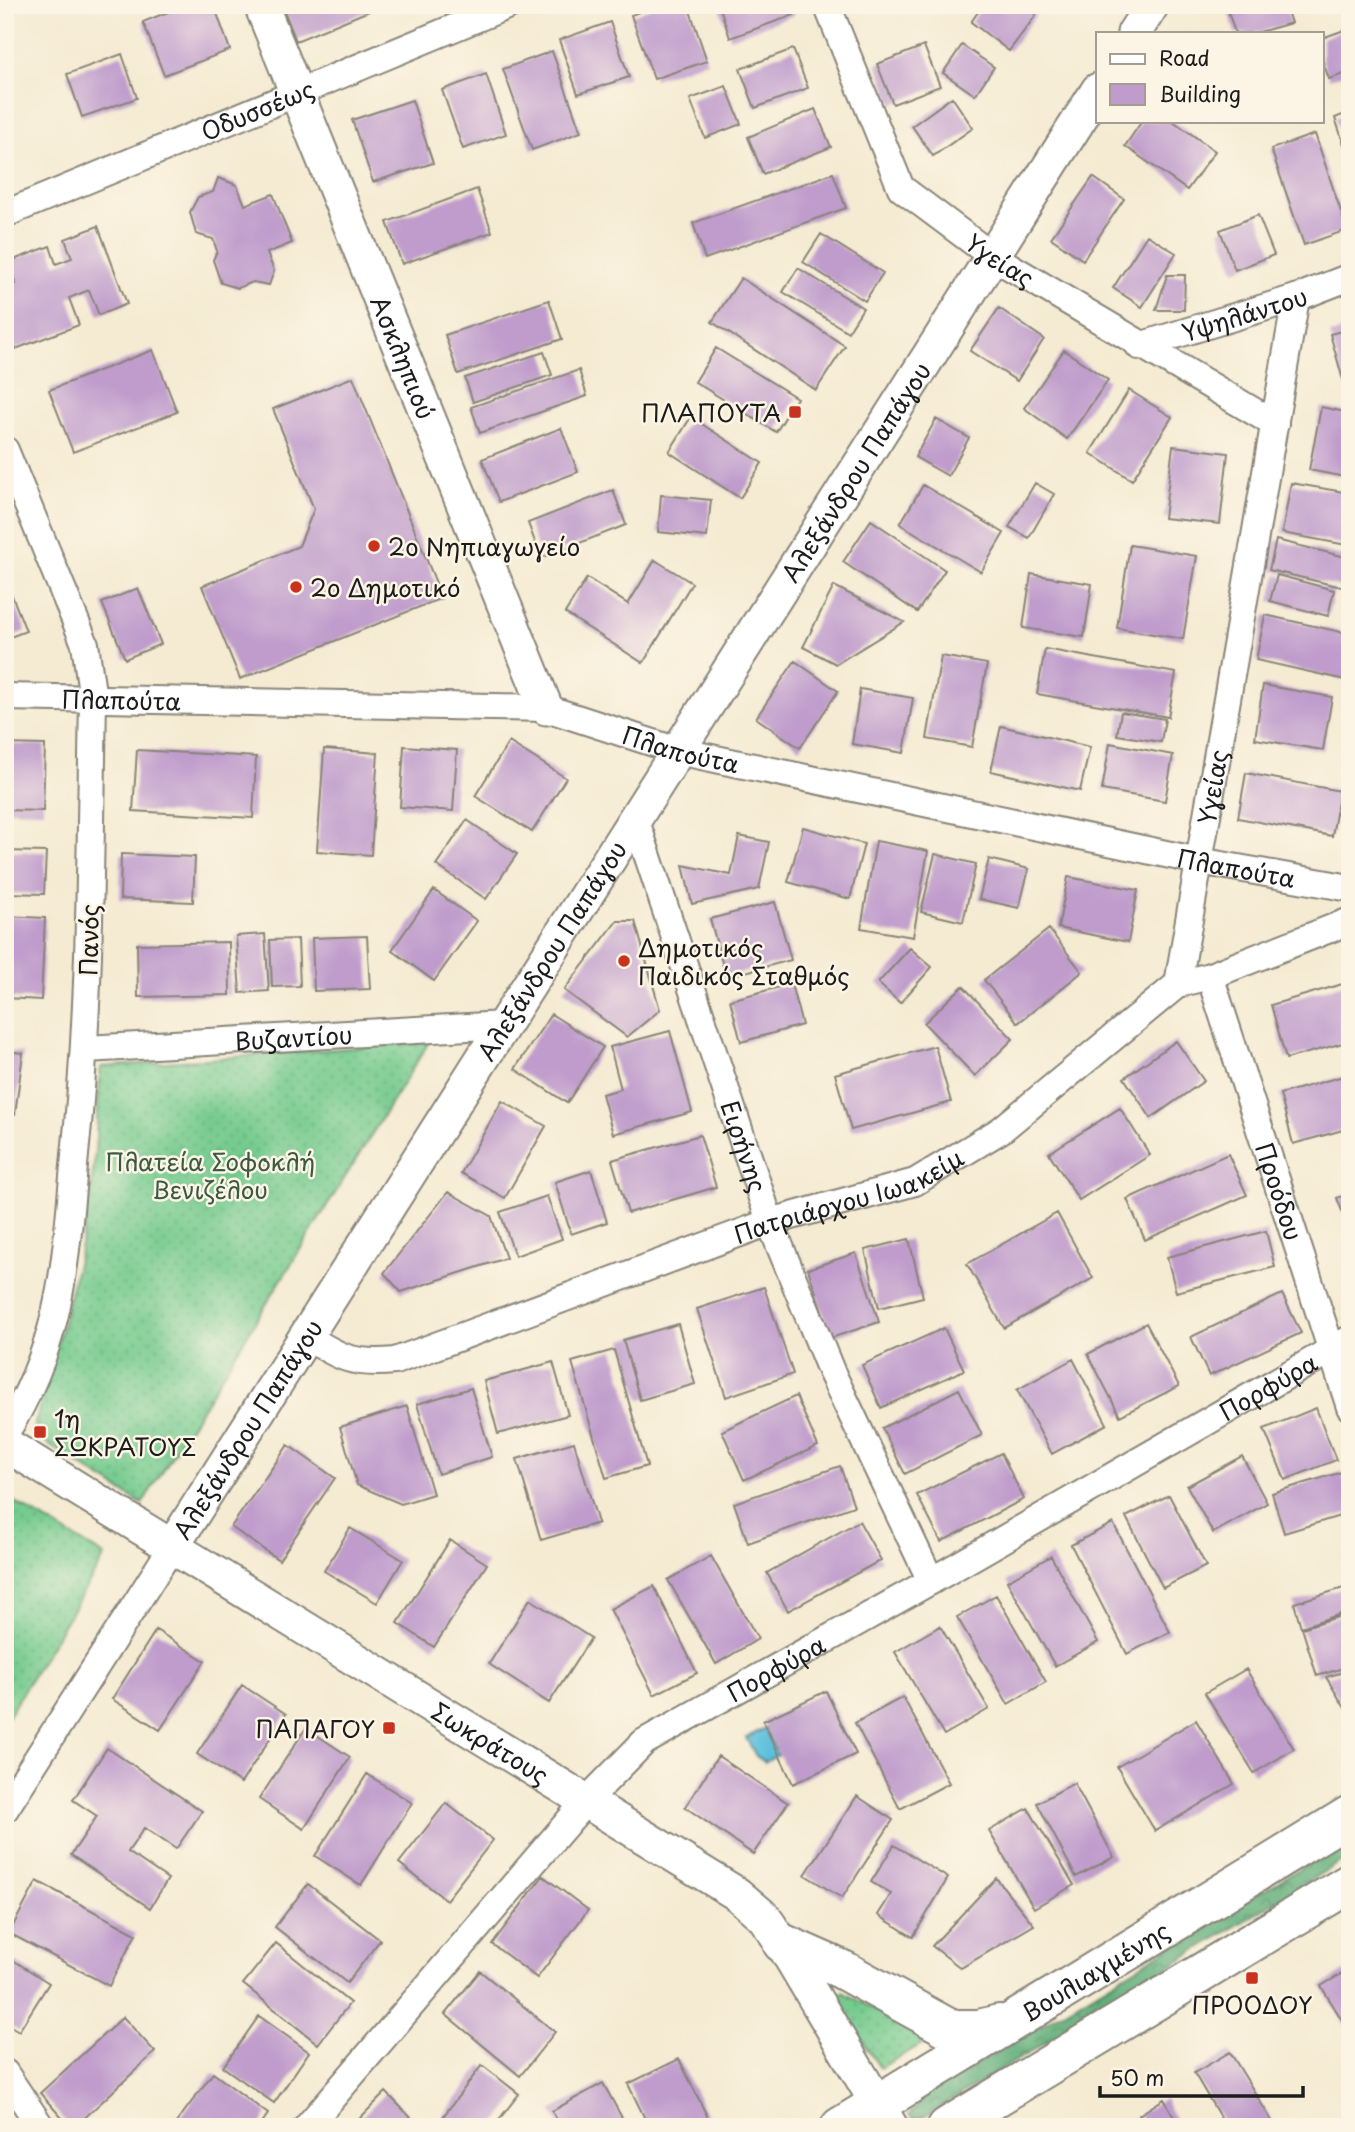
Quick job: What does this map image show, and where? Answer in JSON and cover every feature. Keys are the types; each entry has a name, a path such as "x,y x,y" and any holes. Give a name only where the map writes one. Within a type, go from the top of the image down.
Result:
{"main road":[{"name":"Βουλιαγμένης","path":"840,2127 884,2115 1012,2021 1350,1815"},
{"path":"947,2127 1350,1883"},
{"path":"782,1943 843,1970 950,2029 979,2029 1012,2021"}],"street":[{"name":"Ασκληπιού","path":"261,5 546,708"},
{"name":"Οδυσσέως","path":"5,214 509,5"},
{"name":"Υγείας","path":"827,5 901,188 992,256 1139,346 1275,424"},
{"path":"1135,32 1152,5"},
{"name":"Αλεξάνδρου Παπάγου","path":"5,1809 1096,93"},
{"name":"Υψηλάντου","path":"1139,346 1297,298 1350,277"},
{"name":"Υγείας","path":"1178,984 1297,298"},
{"name":"Πανός","path":"5,450 85,644 93,699 86,1049 62,1294 39,1367 23,1405 5,1434"},
{"name":"Πλαπούτα","path":"5,697 546,708 678,751 1199,861 1350,888"},
{"name":"Ειρήνης","path":"635,818 770,1222 831,1371 932,1581"},
{"name":"Πατριάρχου Ιωακείμ","path":"306,1336 339,1358 366,1364 395,1361 770,1222 915,1182 1001,1130 1178,984 1210,976 1350,921"},
{"name":"Προόδου","path":"1210,976 1340,1344 1350,1407"},
{"name":"Βυζαντίου","path":"86,1049 503,1025"},
{"name":"Πορφύρα","path":"307,2127 586,1801 644,1742 932,1581 1340,1344"},
{"name":"Σωκράτους","path":"5,1444 737,1894 764,1917 782,1943 884,2115"},
{"path":"5,2073 41,2127"}],"green space":[{"name":"Πλατεία Σοφοκλή Βενιζέλου","path":"429,1042 142,1504 32,1434 69,1300 84,1232 94,1163 101,1067"},
{"path":"5,1496 105,1556 5,1721"},
{"path":"1350,1838 1350,1856 921,2119 913,2119 909,2115 927,2094"},
{"path":"843,1992 929,2040 880,2068 834,1998"}],"water":[{"path":"765,1728 777,1755 765,1762 756,1756 746,1738"}],"building":[{"path":"185,5 214,5 230,50 164,75 143,22"},
{"path":"282,5 366,5 369,11 296,41"},
{"path":"658,5 688,5 707,61 654,79 631,15"},
{"path":"719,5 791,5 794,15 730,38"},
{"path":"983,5 1024,5 1036,15 1009,51 971,22"},
{"path":"1226,5 1285,5 1291,23 1260,32 1235,32"},
{"path":"610,22 629,77 578,94 559,40"},
{"path":"1350,28 1350,72 1329,79 1324,65 1324,37"},
{"path":"962,45 994,67 975,95 943,73"},
{"path":"924,46 940,86 893,104 877,64"},
{"path":"793,49 808,88 755,108 740,69"},
{"path":"552,51 581,132 532,150 503,69"},
{"path":"122,54 137,98 82,117 67,74"},
{"path":"486,74 506,134 463,149 442,90"},
{"path":"726,86 741,124 705,138 690,99"},
{"path":"952,97 973,128 933,156 912,126"},
{"path":"412,100 433,163 373,182 352,120"},
{"path":"815,109 831,147 763,174 748,137"},
{"path":"1350,112 1350,159 1349,159 1335,118"},
{"path":"1141,122 1174,122 1215,151 1187,190 1125,146"},
{"path":"1315,134 1347,230 1304,245 1271,149"},
{"path":"833,173 846,208 705,259 693,223"},
{"path":"1093,177 1124,199 1083,260 1051,238"},
{"path":"218,178 237,185 245,205 273,194 292,243 267,253 274,271 269,285 253,282 238,288 221,283 213,260 217,251 213,239 196,234 190,212 198,197 213,192"},
{"path":"477,189 492,232 402,264 387,222"},
{"path":"1258,215 1274,255 1235,270 1220,230"},
{"path":"98,226 127,304 99,315 89,290 69,298 79,325 5,353 5,288 16,284 8,262 50,246 56,264 72,258 65,239"},
{"path":"821,234 883,273 865,301 803,262"},
{"path":"1147,235 1176,253 1142,307 1113,288"},
{"path":"798,268 863,308 848,332 783,292"},
{"path":"1167,275 1185,275 1184,310 1156,310"},
{"path":"741,278 845,346 816,390 712,322"},
{"path":"549,300 562,339 458,374 445,335"},
{"path":"999,308 1044,339 1017,381 970,351"},
{"path":"1350,329 1350,381 1344,383 1330,334"},
{"path":"716,348 797,398 776,432 695,382"},
{"path":"153,350 177,412 73,452 49,390"},
{"path":"1064,350 1108,380 1067,439 1024,408"},
{"path":"544,352 552,375 473,402 465,378"},
{"path":"579,370 587,396 480,433 471,407"},
{"path":"353,377 442,598 240,679 202,586 299,546 314,509 273,409"},
{"path":"1129,390 1172,417 1132,480 1090,453"},
{"path":"1321,407 1350,413 1350,478 1309,470"},
{"path":"691,417 762,463 740,498 669,452"},
{"path":"936,419 969,438 948,476 915,457"},
{"path":"561,428 578,472 499,502 482,459"},
{"path":"1173,446 1228,453 1220,524 1164,518"},
{"path":"1035,483 1054,494 1029,538 1009,527"},
{"path":"1291,483 1350,493 1347,545 1282,533"},
{"path":"923,485 1004,533 981,572 900,524"},
{"path":"613,490 626,525 541,558 528,523"},
{"path":"661,495 711,500 707,537 658,532"},
{"path":"871,520 945,570 917,612 843,562"},
{"path":"1276,540 1350,558 1350,589 1269,570"},
{"path":"1130,545 1197,556 1183,639 1117,628"},
{"path":"655,560 692,583 643,663 565,613 587,578 628,604"},
{"path":"1031,574 1092,584 1084,637 1023,628"},
{"path":"1277,575 1334,590 1328,616 1270,601"},
{"path":"5,578 26,631 5,639"},
{"path":"834,586 904,622 836,664 803,647"},
{"path":"138,588 161,644 125,659 102,603"},
{"path":"1265,615 1350,634 1350,681 1256,660"},
{"path":"1045,649 1176,673 1168,717 1037,694"},
{"path":"941,656 987,664 972,747 927,739"},
{"path":"795,661 838,691 800,748 756,718"},
{"path":"1263,685 1332,697 1323,750 1255,739"},
{"path":"860,689 913,698 904,753 852,744"},
{"path":"1121,712 1165,719 1161,742 1117,735"},
{"path":"1001,726 1090,747 1080,791 991,771"},
{"path":"509,742 566,778 532,832 475,796"},
{"path":"1110,743 1173,755 1165,801 1102,790"},
{"path":"5,744 45,745 43,811 5,810"},
{"path":"404,746 457,750 453,811 400,807"},
{"path":"324,749 378,753 371,855 317,851"},
{"path":"137,750 256,757 253,818 133,811"},
{"path":"1246,773 1340,791 1332,836 1238,818"},
{"path":"467,820 517,854 486,899 436,865"},
{"path":"803,827 864,844 850,899 788,882"},
{"path":"739,836 769,842 759,889 692,904 683,865 731,875"},
{"path":"876,841 928,851 913,937 861,928"},
{"path":"5,851 46,852 44,894 5,893"},
{"path":"121,854 195,857 193,902 120,899"},
{"path":"935,854 976,864 963,922 921,912"},
{"path":"989,859 1029,869 1019,908 979,899"},
{"path":"1068,877 1138,890 1128,942 1058,928"},
{"path":"434,890 477,921 434,981 392,950"},
{"path":"775,902 791,960 726,977 710,919"},
{"path":"5,916 45,918 41,1000 5,998"},
{"path":"617,921 635,921 660,1010 627,1037 564,990"},
{"path":"1049,929 1082,972 1018,1023 984,980"},
{"path":"265,934 269,991 240,993 236,936"},
{"path":"367,936 370,989 314,991 312,938"},
{"path":"298,939 300,986 272,987 270,940"},
{"path":"229,942 230,995 138,997 137,944"},
{"path":"910,948 932,967 900,1003 878,983"},
{"path":"1346,983 1350,995 1350,1041 1286,1059 1271,1005"},
{"path":"791,984 802,1025 741,1042 730,1000"},
{"path":"963,986 1013,1039 975,1076 924,1023"},
{"path":"551,1014 603,1047 567,1103 515,1069"},
{"path":"670,1031 692,1112 613,1134 602,1094 621,1089 610,1047"},
{"path":"1176,1041 1204,1081 1151,1118 1124,1078"},
{"path":"935,1046 951,1102 851,1130 835,1074"},
{"path":"5,1051 23,1053 15,1115 5,1114"},
{"path":"1350,1074 1350,1128 1293,1144 1280,1094"},
{"path":"502,1101 546,1126 505,1198 461,1173"},
{"path":"1120,1108 1150,1155 1079,1200 1049,1153"},
{"path":"700,1135 716,1187 628,1213 612,1160"},
{"path":"1228,1154 1247,1195 1145,1240 1127,1199"},
{"path":"591,1170 607,1222 571,1234 555,1182"},
{"path":"448,1192 491,1216 506,1258 401,1292 384,1273"},
{"path":"1350,1193 1350,1231 1337,1198"},
{"path":"547,1196 562,1239 515,1256 500,1212"},
{"path":"1057,1213 1093,1278 1004,1328 967,1264"},
{"path":"1266,1231 1275,1267 1176,1292 1167,1257"},
{"path":"909,1239 923,1297 879,1308 865,1250"},
{"path":"856,1253 879,1322 831,1338 808,1269"},
{"path":"764,1287 793,1374 726,1397 697,1309"},
{"path":"1282,1294 1301,1333 1209,1376 1191,1337"},
{"path":"1146,1323 1179,1386 1120,1416 1088,1354"},
{"path":"678,1324 695,1384 640,1400 623,1340"},
{"path":"944,1328 964,1370 881,1408 862,1365"},
{"path":"614,1350 647,1466 606,1478 572,1362"},
{"path":"1073,1359 1107,1424 1052,1454 1017,1390"},
{"path":"553,1362 568,1415 498,1434 484,1381"},
{"path":"471,1388 492,1457 438,1474 417,1404"},
{"path":"959,1389 982,1435 905,1474 882,1428"},
{"path":"796,1396 818,1446 744,1480 722,1431"},
{"path":"407,1406 433,1494 401,1504 357,1485 340,1427"},
{"path":"1316,1408 1336,1460 1285,1480 1264,1429"},
{"path":"574,1442 598,1523 541,1540 517,1459"},
{"path":"288,1445 335,1478 279,1560 231,1527"},
{"path":"1001,1453 1024,1499 941,1542 917,1495"},
{"path":"1242,1456 1267,1503 1213,1533 1187,1486"},
{"path":"840,1466 854,1506 748,1543 734,1503"},
{"path":"1342,1472 1350,1499 1350,1513 1284,1533 1272,1493"},
{"path":"1169,1495 1206,1566 1163,1588 1126,1517"},
{"path":"859,1521 881,1560 788,1611 767,1573"},
{"path":"1113,1523 1170,1632 1127,1654 1071,1545"},
{"path":"350,1528 403,1560 377,1603 324,1571"},
{"path":"450,1540 487,1564 434,1647 398,1623"},
{"path":"711,1556 758,1639 716,1664 668,1580"},
{"path":"1051,1556 1098,1642 1055,1666 1007,1581"},
{"path":"654,1586 697,1673 654,1695 610,1609"},
{"path":"1350,1586 1350,1611 1301,1627 1294,1603"},
{"path":"996,1595 1046,1682 1008,1704 957,1617"},
{"path":"530,1599 591,1638 549,1703 489,1664"},
{"path":"1350,1613 1350,1666 1317,1676 1302,1628"},
{"path":"940,1626 989,1709 944,1735 895,1652"},
{"path":"156,1630 205,1661 160,1730 112,1699"},
{"path":"1246,1669 1294,1749 1254,1773 1205,1693"},
{"path":"1350,1670 1350,1712 1348,1713 1326,1677"},
{"path":"242,1685 286,1714 241,1783 197,1754"},
{"path":"826,1691 856,1754 793,1784 763,1721"},
{"path":"903,1697 949,1783 900,1809 855,1723"},
{"path":"1196,1720 1234,1784 1155,1831 1117,1767"},
{"path":"306,1728 350,1757 304,1829 259,1799"},
{"path":"107,1748 202,1811 176,1849 144,1828 128,1852 168,1879 150,1908 71,1855 97,1816 73,1800"},
{"path":"718,1756 788,1803 753,1854 685,1807"},
{"path":"367,1774 412,1803 361,1885 315,1856"},
{"path":"1074,1783 1114,1857 1076,1877 1037,1803"},
{"path":"857,1796 893,1820 842,1898 805,1875"},
{"path":"446,1803 493,1840 446,1900 399,1863"},
{"path":"1028,1808 1074,1885 1034,1908 989,1831"},
{"path":"894,1845 948,1878 913,1937 878,1915 891,1894 871,1882"},
{"path":"543,1876 588,1910 537,1978 492,1944"},
{"path":"996,1878 1034,1925 961,1968 932,1946"},
{"path":"37,1881 136,1934 109,1986 9,1933"},
{"path":"308,1884 380,1940 347,1983 275,1927"},
{"path":"276,1943 350,2003 318,2044 243,1984"},
{"path":"5,1955 49,1983 19,2031 5,2023"},
{"path":"1350,1969 1350,2033 1321,1986"},
{"path":"480,1971 555,2032 520,2076 445,2014"},
{"path":"259,2016 309,2052 274,2103 223,2067"},
{"path":"123,2017 155,2052 75,2127 70,2127 40,2093"},
{"path":"1230,2052 1272,2121 1263,2127 1226,2127 1194,2073"},
{"path":"679,2059 711,2124 705,2127 649,2127 628,2084"},
{"path":"482,2065 519,2094 493,2127 453,2127 442,2118"},
{"path":"213,2073 268,2114 259,2127 182,2127 176,2123"},
{"path":"603,2083 627,2127 560,2127 552,2111"},
{"path":"386,2092 420,2127 351,2127"},
{"path":"1164,2099 1180,2127 1146,2127 1139,2115"}],"place":[{"name":"ΠΛΑΠΟΥΤΑ","path":"795,412"},
{"name":"2ο Νηπιαγωγείο","path":"374,546"},
{"name":"2ο Δημοτικό","path":"296,587"},
{"name":"Δημοτικός Παιδικός Σταθμός","path":"624,961"},
{"name":"1η ΣΩΚΡΑΤΟΥΣ","path":"40,1432"},
{"name":"ΠΑΠΑΓΟΥ","path":"389,1728"},
{"name":"ΠΡΟΟΔΟΥ","path":"1252,1978"}]}
